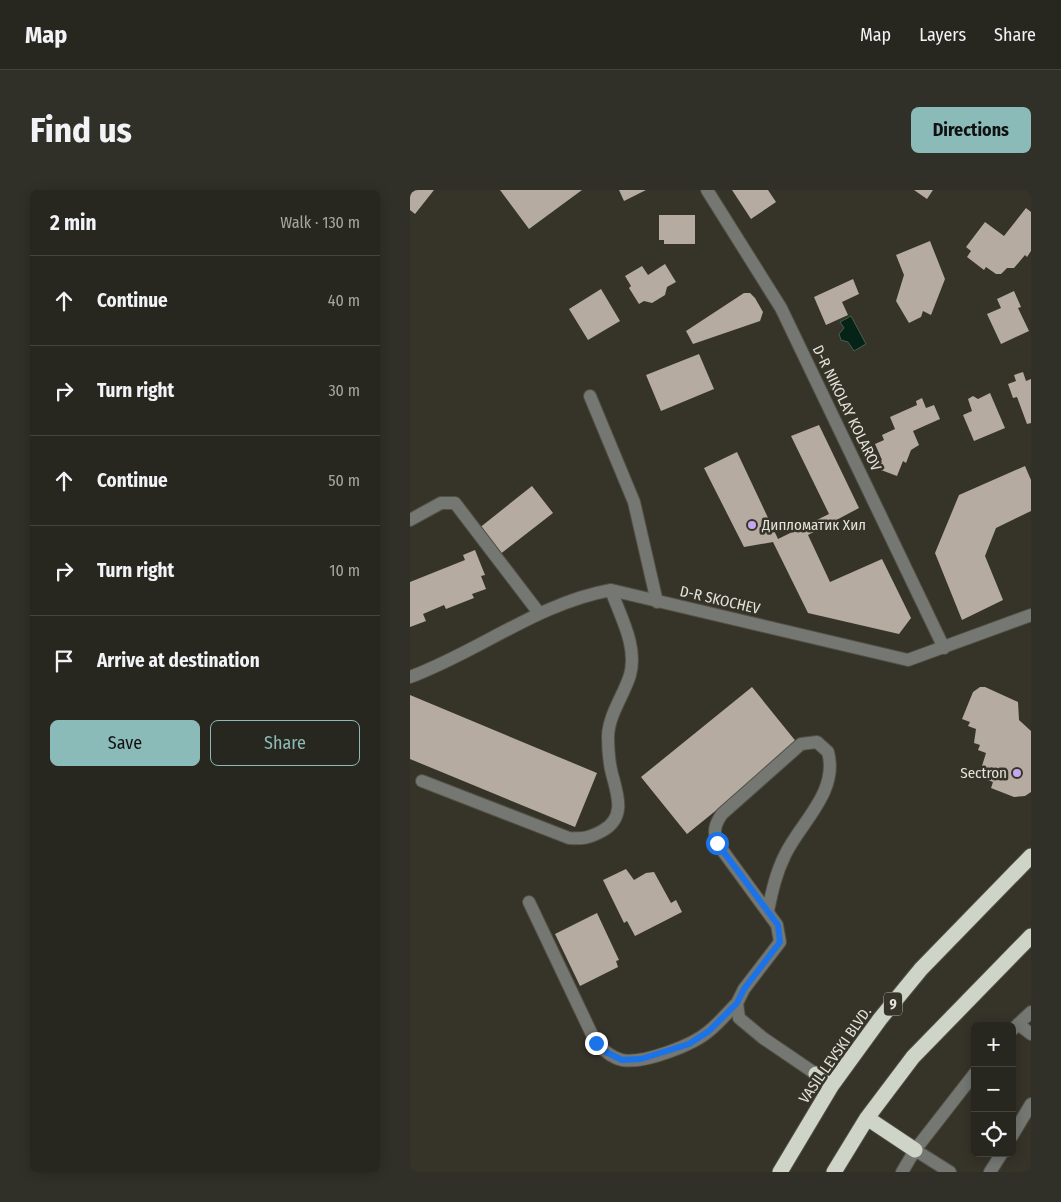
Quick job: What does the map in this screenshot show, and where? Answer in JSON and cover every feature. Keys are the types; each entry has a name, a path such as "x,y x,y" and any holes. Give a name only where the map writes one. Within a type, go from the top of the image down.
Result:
{"highway":[{"name":"VASIL LEVSKI BLVD.","path":"780,1172 832,1085 880,1019 921,970 1031,856"},
{"path":"834,1172 867,1118 913,1057 1031,936"},
{"path":"816,1074 832,1085"},
{"path":"867,1118 915,1150"}],"street":[{"name":"D-R NIKOLAY KOLAROV","path":"707,190 781,308 944,648"},
{"path":"590,396 634,502 657,602"},
{"path":"410,520 441,503 455,503 539,613"},
{"name":"D-R SKOCHEV","path":"410,677 431,669 539,613 588,594 610,590 908,660 1031,615"},
{"path":"422,781 569,838 586,840 608,828 617,816 620,798 612,773 608,734 614,711 630,674 632,657 628,638 610,590"},
{"path":"529,902 596,1043 606,1052 622,1060 641,1059 689,1044 709,1031 737,1003 744,989 780,942 778,925 717,843 715,827 722,814 801,744 817,742 828,752 828,778 821,798 785,854 774,880 768,910"},
{"path":"737,1003 739,1018 763,1038 816,1074"},
{"path":"1016,1026 1031,1012"},
{"path":"1016,1027 1031,1034"},
{"path":"902,1172 915,1150 971,1078"},
{"path":"1016,1129 1031,1104"},
{"path":"915,1150 950,1172"},
{"path":"990,1172 999,1157"}],"shaded area":[{"path":"851,316 866,344 854,351 848,342 841,340 839,334 844,328 840,322"}],"building":[{"path":"410,190 434,190 415,214 410,210"},
{"path":"500,190 582,190 529,229"},
{"path":"619,190 646,190 624,201"},
{"path":"732,190 768,190 776,202 751,219"},
{"path":"914,190 933,190 927,199"},
{"path":"1026,208 1031,212 1031,251 1014,268 1007,268 1001,274 996,274 986,267 984,270 967,257 971,251 966,247 985,222 1004,236"},
{"path":"659,215 695,215 695,244 664,244 664,240 659,240"},
{"path":"930,241 945,279 931,315 923,311 921,317 909,323 896,301 904,275 896,255"},
{"path":"665,264 676,282 667,287 665,295 652,303 644,301 639,304 629,288 631,286 625,276 642,266 648,275"},
{"path":"853,279 859,294 842,302 848,315 826,325 814,297"},
{"path":"601,289 620,321 588,340 569,309"},
{"path":"1014,291 1021,307 1018,308 1029,331 1001,344 987,314 1001,308 997,299"},
{"path":"744,293 750,293 755,298 763,312 760,321 693,344 686,331"},
{"path":"699,354 714,389 661,411 646,375"},
{"path":"1023,372 1026,381 1031,379 1031,423 1027,424 1017,397 1013,398 1008,384 1016,381 1014,375"},
{"path":"990,393 1005,428 974,441 963,415 972,411 968,399 973,396 978,399"},
{"path":"922,398 926,408 934,405 940,419 913,431 919,445 911,450 906,463 903,461 897,476 881,470 877,463 882,460 875,444 884,440 882,435 895,429 890,417 917,405 916,401"},
{"name":"Дипломатик Хил","path":"819,425 859,508 808,535 830,582 882,559 911,618 899,634 808,613 773,542 744,547 704,468 737,452 778,539 829,514 791,436"},
{"path":"1025,466 1031,480 1031,511 996,528 985,556 1003,600 962,620 935,553 959,495"},
{"path":"532,486 553,513 499,555 478,529"},
{"path":"475,550 485,575 481,576 486,589 472,594 474,598 446,609 444,605 423,614 426,621 410,627 410,582 465,560 463,555"},
{"path":"752,687 798,744 687,834 641,777"},
{"path":"980,687 985,687 1018,702 1019,720 1031,731 1031,792 1025,796 1014,797 991,788 993,782 985,779 987,775 982,773 985,767 982,766 986,753 978,750 980,745 974,743 976,729 968,726 970,722 962,719 973,692"},
{"path":"410,695 597,773 575,827 410,759"},
{"path":"626,869 634,880 646,873 654,872 671,903 676,900 682,912 635,936 627,921 624,923 603,880"},
{"path":"597,913 619,960 616,961 618,967 580,986 555,934"}],"place":[{"name":"Дипломатик Хил","path":"752,525"},
{"name":"Sectron","path":"1017,773"}],"route":[{"path":"596,1043 606,1052 622,1060 641,1059 689,1044 709,1031 737,1003 744,989 780,942 778,925 717,843"}]}
